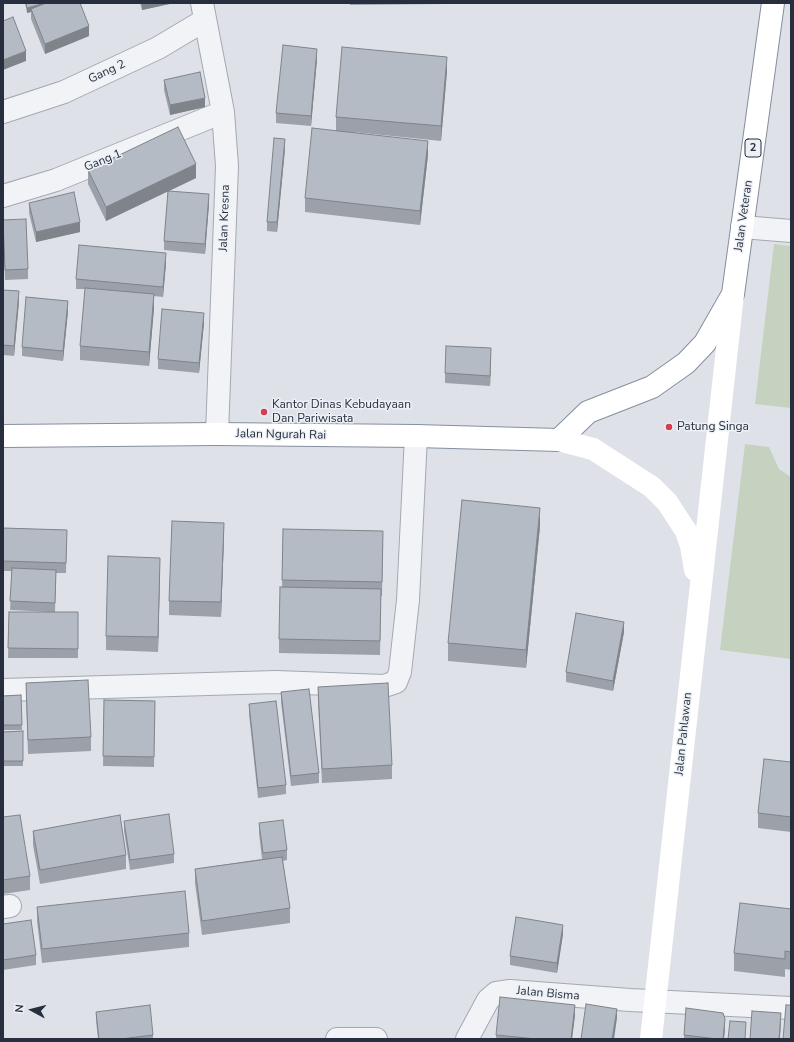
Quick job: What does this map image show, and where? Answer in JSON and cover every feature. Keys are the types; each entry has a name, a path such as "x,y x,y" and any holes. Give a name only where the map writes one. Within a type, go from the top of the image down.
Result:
{"main road":[{"name":"Jalan Veteran","path":"717,429 733,294 772,3"},
{"name":"2","path":"559,440 588,412 652,387 686,363 704,344 733,294"},
{"name":"Jalan Pahlawan","path":"651,1039 717,429"},
{"name":"Jalan Ngurah Rai","path":"3,436 217,434 416,436 559,440 593,449 652,487 667,502 686,531 691,546 699,597"}],"street":[{"name":"Gang 2","path":"3,112 64,92 158,48 203,11"},
{"name":"Jalan Kresna","path":"203,11 223,112 227,166 217,434"},
{"name":"Gang 1","path":"3,196 56,180 223,112"},
{"path":"742,227 791,231"},
{"path":"3,690 276,682 384,686 396,682 400,672 408,600 416,436"},
{"name":"Jalan Bisma","path":"467,1039 482,1008 496,993 510,991 655,1001 791,1008"},
{"path":"336,1039 376,1039"}],"green space":[{"path":"774,244 791,246 791,408 755,404"},
{"path":"745,444 769,447 779,469 791,477 791,659 720,650"}],"building":[{"path":"26,3 45,3 27,8"},
{"path":"46,3 80,3 89,26 45,44 31,9"},
{"path":"13,17 26,51 3,60 3,21"},
{"path":"283,45 317,49 311,116 276,113"},
{"path":"342,47 447,57 441,126 336,117"},
{"path":"200,72 205,98 170,105 164,80"},
{"path":"178,127 196,164 106,207 88,170"},
{"path":"312,128 428,141 420,211 305,198"},
{"path":"274,138 285,139 277,222 267,222"},
{"path":"168,191 209,194 205,244 164,241"},
{"path":"74,192 80,222 36,232 29,203"},
{"path":"26,219 28,269 5,270 3,220"},
{"path":"79,245 166,253 163,287 76,279"},
{"path":"85,288 154,294 149,352 80,346"},
{"path":"3,290 19,291 14,346 3,345"},
{"path":"26,297 68,301 63,351 22,347"},
{"path":"162,309 204,313 199,363 158,359"},
{"path":"446,346 491,348 490,376 445,373"},
{"path":"462,500 540,508 526,650 448,643"},
{"path":"172,521 224,523 221,602 169,601"},
{"path":"3,528 67,530 66,563 3,561"},
{"path":"283,529 383,531 382,582 282,580"},
{"path":"108,556 160,558 158,637 106,636"},
{"path":"12,568 56,570 55,603 10,601"},
{"path":"280,587 381,589 380,641 279,639"},
{"path":"9,612 78,612 78,649 8,648"},
{"path":"576,613 624,622 613,681 566,672"},
{"path":"88,680 91,737 28,740 26,683"},
{"path":"388,683 392,765 322,769 318,687"},
{"path":"309,689 319,773 291,776 281,692"},
{"path":"21,695 22,725 3,725 3,696"},
{"path":"104,700 155,701 154,757 103,756"},
{"path":"276,701 286,785 258,788 249,704"},
{"path":"23,731 23,761 3,761 3,732"},
{"path":"764,759 791,762 791,817 758,813"},
{"path":"169,814 174,854 130,860 124,821"},
{"path":"20,815 30,876 3,880 3,817"},
{"path":"120,815 126,855 40,870 33,831"},
{"path":"283,820 287,850 263,853 259,823"},
{"path":"282,857 290,908 202,921 195,869"},
{"path":"185,891 189,933 42,949 37,907"},
{"path":"740,903 791,909 791,952 785,951 785,959 734,953"},
{"path":"516,917 563,925 557,963 510,956"},
{"path":"31,920 36,955 3,960 3,924"},
{"path":"500,997 575,1005 571,1039 536,1039 496,1035"},
{"path":"586,1004 617,1009 612,1039 581,1039"},
{"path":"150,1005 153,1035 121,1039 99,1039 96,1012"},
{"path":"786,1005 791,1005 791,1039 783,1039"},
{"path":"686,1008 723,1013 725,1019 723,1039 684,1035"},
{"path":"752,1011 781,1013 779,1039 750,1039"},
{"path":"730,1021 746,1022 745,1039 728,1039"}],"place":[{"name":"Kantor Dinas Kebudayaan Dan Pariwisata","path":"264,412"},
{"name":"Patung Singa","path":"669,427"}]}
